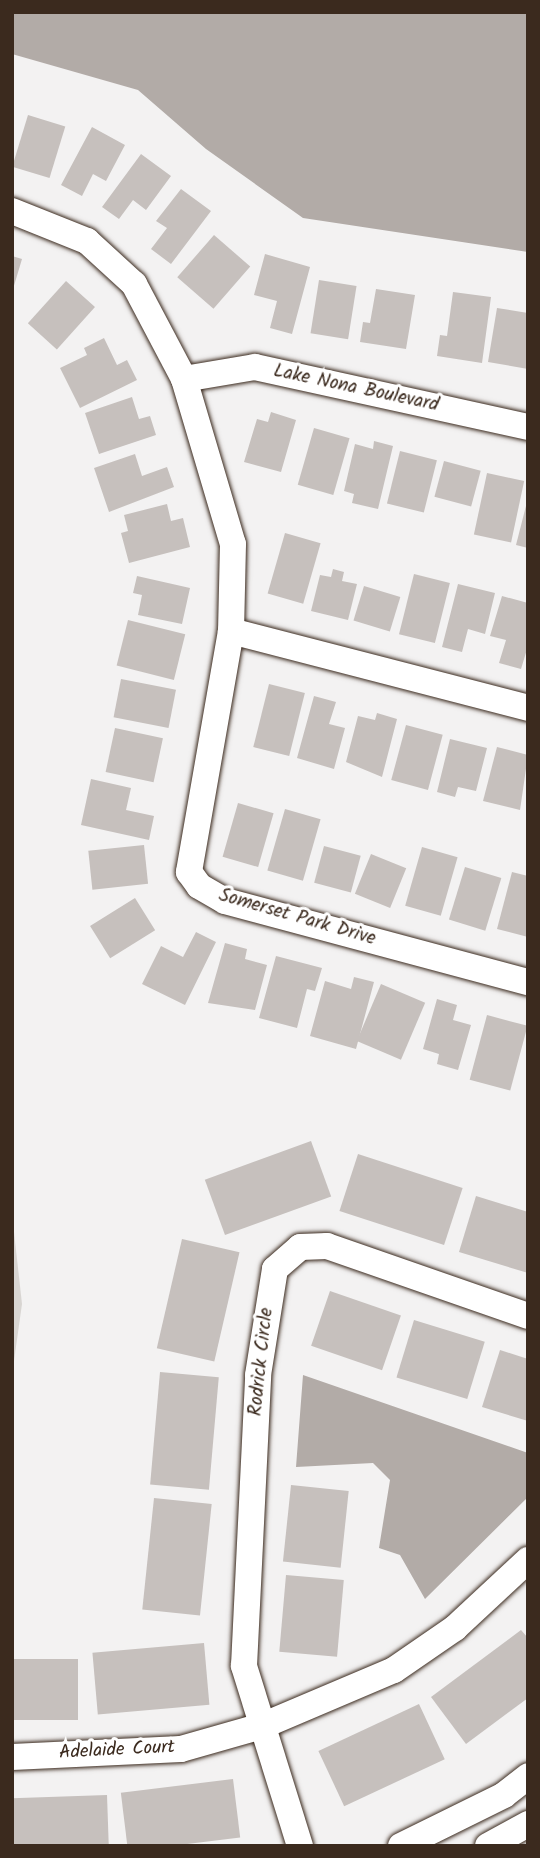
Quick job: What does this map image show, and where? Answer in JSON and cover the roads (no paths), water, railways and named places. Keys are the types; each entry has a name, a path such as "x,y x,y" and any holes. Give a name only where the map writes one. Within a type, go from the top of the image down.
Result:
{"street":[{"name":"Somerset Park Drive","path":"12,211 87,241 134,284 184,379 233,544 231,631 191,838 189,872 200,886 225,901 528,982"},
{"name":"Lake Nona Boulevard","path":"184,379 255,367 528,427"},
{"path":"231,631 528,708"},
{"name":"Rodrick Circle","path":"300,1846 244,1666 245,1567 258,1375 275,1269 300,1247 327,1245 528,1317"},
{"path":"262,1726 394,1670 455,1628 528,1560"},
{"name":"Adelaide Court","path":"12,1757 181,1749 262,1726"},
{"path":"401,1846 504,1795 528,1776"},
{"path":"488,1846 528,1824"}]}
